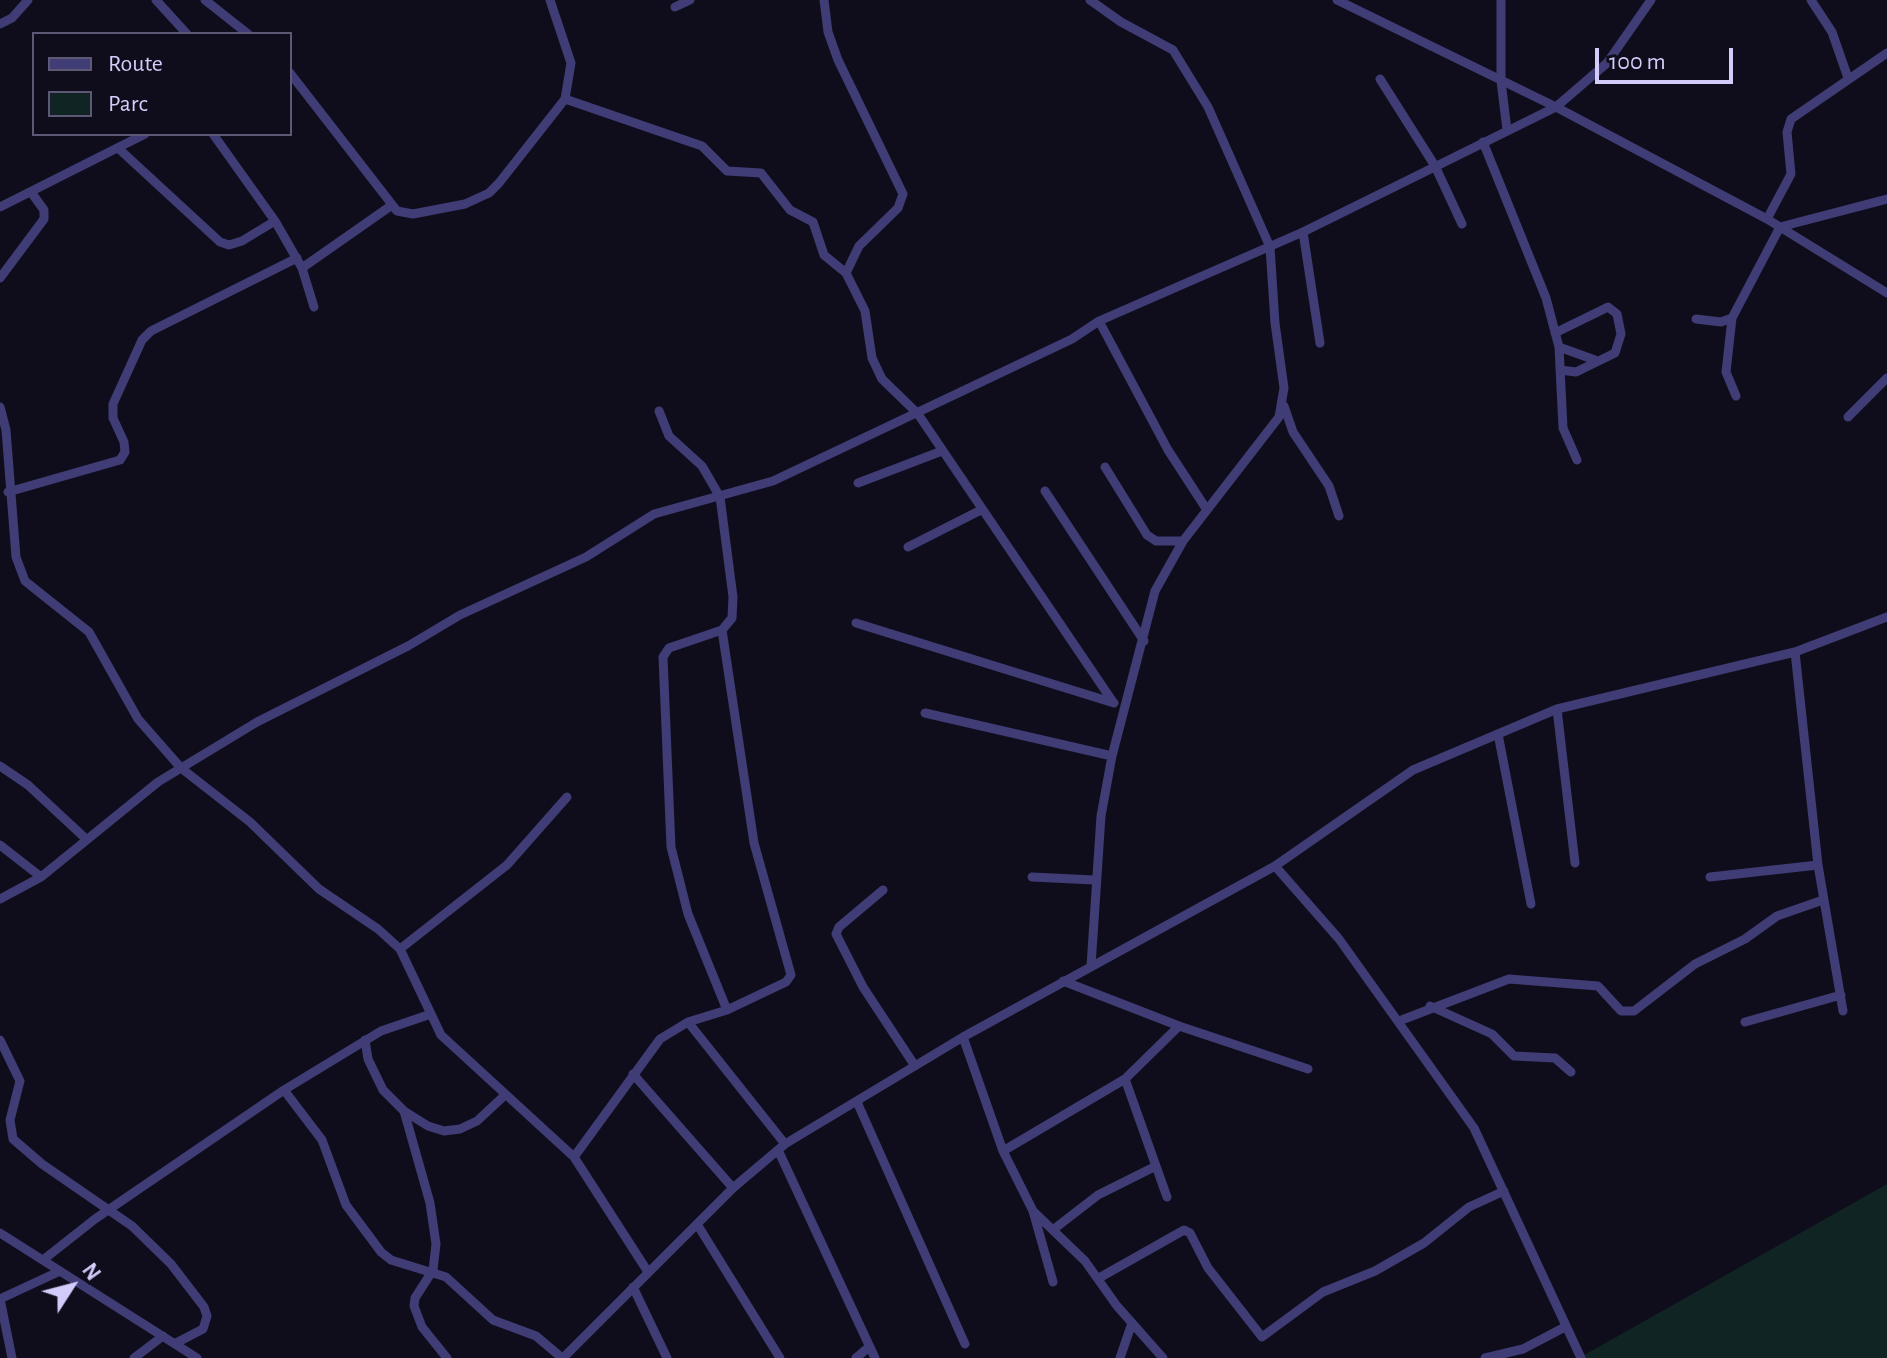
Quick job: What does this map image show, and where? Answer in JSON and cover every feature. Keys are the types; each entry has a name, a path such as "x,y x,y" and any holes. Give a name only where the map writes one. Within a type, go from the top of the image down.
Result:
{"street":[{"path":"0,24 12,18 28,0"},
{"path":"156,0 185,32"},
{"path":"205,0 245,32"},
{"path":"292,76 401,214 465,204 489,193 565,99 571,63 550,0"},
{"path":"675,7 690,0"},
{"path":"824,0 828,32 838,60 903,194 898,208 859,246 846,273"},
{"path":"1090,0 1121,22 1173,50 1208,107 1270,247 1284,406 1293,432 1329,486 1339,516"},
{"path":"1337,0 1556,107 1767,219 1887,293"},
{"path":"1501,0 1501,81 1507,130"},
{"path":"0,899 41,877 85,838 181,768 289,704 408,646 460,615 586,557 654,514 773,481 918,414 1022,360 1072,339 1099,321 1303,232 1556,107 1607,63 1651,0"},
{"path":"1811,0 1832,32 1848,78"},
{"path":"1767,219 1791,174 1787,132 1791,119 1887,53"},
{"path":"1380,79 1435,166 1462,224"},
{"path":"565,99 702,146 727,171 761,173 790,210 813,222 824,255 846,273 866,316 876,368 918,414 1113,702"},
{"path":"0,207 141,136"},
{"path":"214,136 275,221 297,258 314,307"},
{"path":"1483,142 1533,263 1555,333 1559,347 1563,428 1577,460"},
{"path":"118,148 220,242 229,245 242,241 275,221"},
{"path":"0,278 44,219 44,210 31,192"},
{"path":"1736,396 1726,372 1732,318 1780,227 1887,199"},
{"path":"302,268 392,205"},
{"path":"1303,232 1320,343"},
{"path":"8,492 120,460 125,452 124,442 113,418 113,404 142,340 151,331 297,258"},
{"path":"1555,333 1603,308 1613,310 1620,324 1619,348 1608,357 1595,360 1576,372 1560,370"},
{"path":"1696,319 1721,322 1732,318"},
{"path":"1099,321 1168,450 1207,510"},
{"path":"1559,347 1595,360"},
{"path":"1848,417 1887,378"},
{"path":"1091,966 1094,880 1112,756 1155,591 1183,541 1279,417 1284,406"},
{"path":"0,407 6,430 8,492 16,557 25,581 89,632 138,719 181,768 229,803 319,889 378,929 400,949 428,1015 450,1048 574,1157 648,1272"},
{"path":"574,1157 660,1039 688,1022 727,1010 786,982 792,968 754,843 722,630 733,611 720,497 702,466 669,436 659,411"},
{"path":"858,483 942,451"},
{"path":"1105,467 1147,535 1156,541 1183,541"},
{"path":"1045,491 1144,641"},
{"path":"908,547 981,510"},
{"path":"284,1090 322,1140 346,1205 367,1236 391,1260 433,1270 446,1277 493,1320 536,1336 562,1358 733,1188 782,1147 963,1037 1275,866 1413,770 1557,709 1795,652 1887,617"},
{"path":"856,623 1125,705"},
{"path":"722,630 669,648 663,657 671,847 688,914 727,1010"},
{"path":"1795,652 1818,865 1843,1011"},
{"path":"1557,709 1575,863"},
{"path":"925,713 1112,756"},
{"path":"1498,734 1531,904"},
{"path":"0,766 28,785 85,838"},
{"path":"400,949 507,865 567,797"},
{"path":"0,845 41,877"},
{"path":"1710,877 1818,865"},
{"path":"1275,866 1339,939 1474,1128 1581,1358"},
{"path":"1032,877 1094,880"},
{"path":"883,890 839,927 836,934 863,987 915,1066"},
{"path":"1399,1021 1430,1006 1509,979 1598,986 1621,1011 1634,1011 1695,964 1745,939 1765,923 1823,900"},
{"path":"1063,981 1179,1026 1308,1069"},
{"path":"1745,1022 1841,995"},
{"path":"1430,1006 1492,1034 1514,1056 1555,1058 1571,1072"},
{"path":"43,1260 110,1209 284,1090 365,1040 428,1015"},
{"path":"688,1022 782,1147 875,1358"},
{"path":"1003,1151 1125,1079 1179,1026"},
{"path":"963,1037 1003,1151 1033,1211 1053,1282"},
{"path":"0,1040 20,1081 10,1120 13,1139 42,1164 110,1209 150,1242 204,1307 207,1316 203,1329 176,1343"},
{"path":"365,1040 375,1077 404,1111 428,1126 444,1131 460,1129 477,1121 504,1096"},
{"path":"633,1074 733,1188"},
{"path":"1125,1079 1167,1197"},
{"path":"857,1102 965,1344"},
{"path":"404,1111 430,1203 436,1244 433,1270 414,1306 422,1327 447,1358"},
{"path":"1054,1229 1098,1195 1156,1166"},
{"path":"1099,1278 1184,1230 1190,1233 1208,1268 1262,1337 1323,1292 1375,1271 1424,1243 1469,1207 1504,1191"},
{"path":"1033,1211 1099,1278 1163,1358"},
{"path":"697,1224 780,1358"},
{"path":"0,1233 197,1358"},
{"path":"12,1358 0,1299 58,1272"},
{"path":"633,1287 667,1358"},
{"path":"1120,1358 1132,1323"},
{"path":"1485,1358 1523,1349 1565,1327"},
{"path":"134,1358 163,1336"},
{"path":"856,1358 869,1347"}],"green space":[{"path":"1887,1184 1887,1358 1579,1358"}]}
